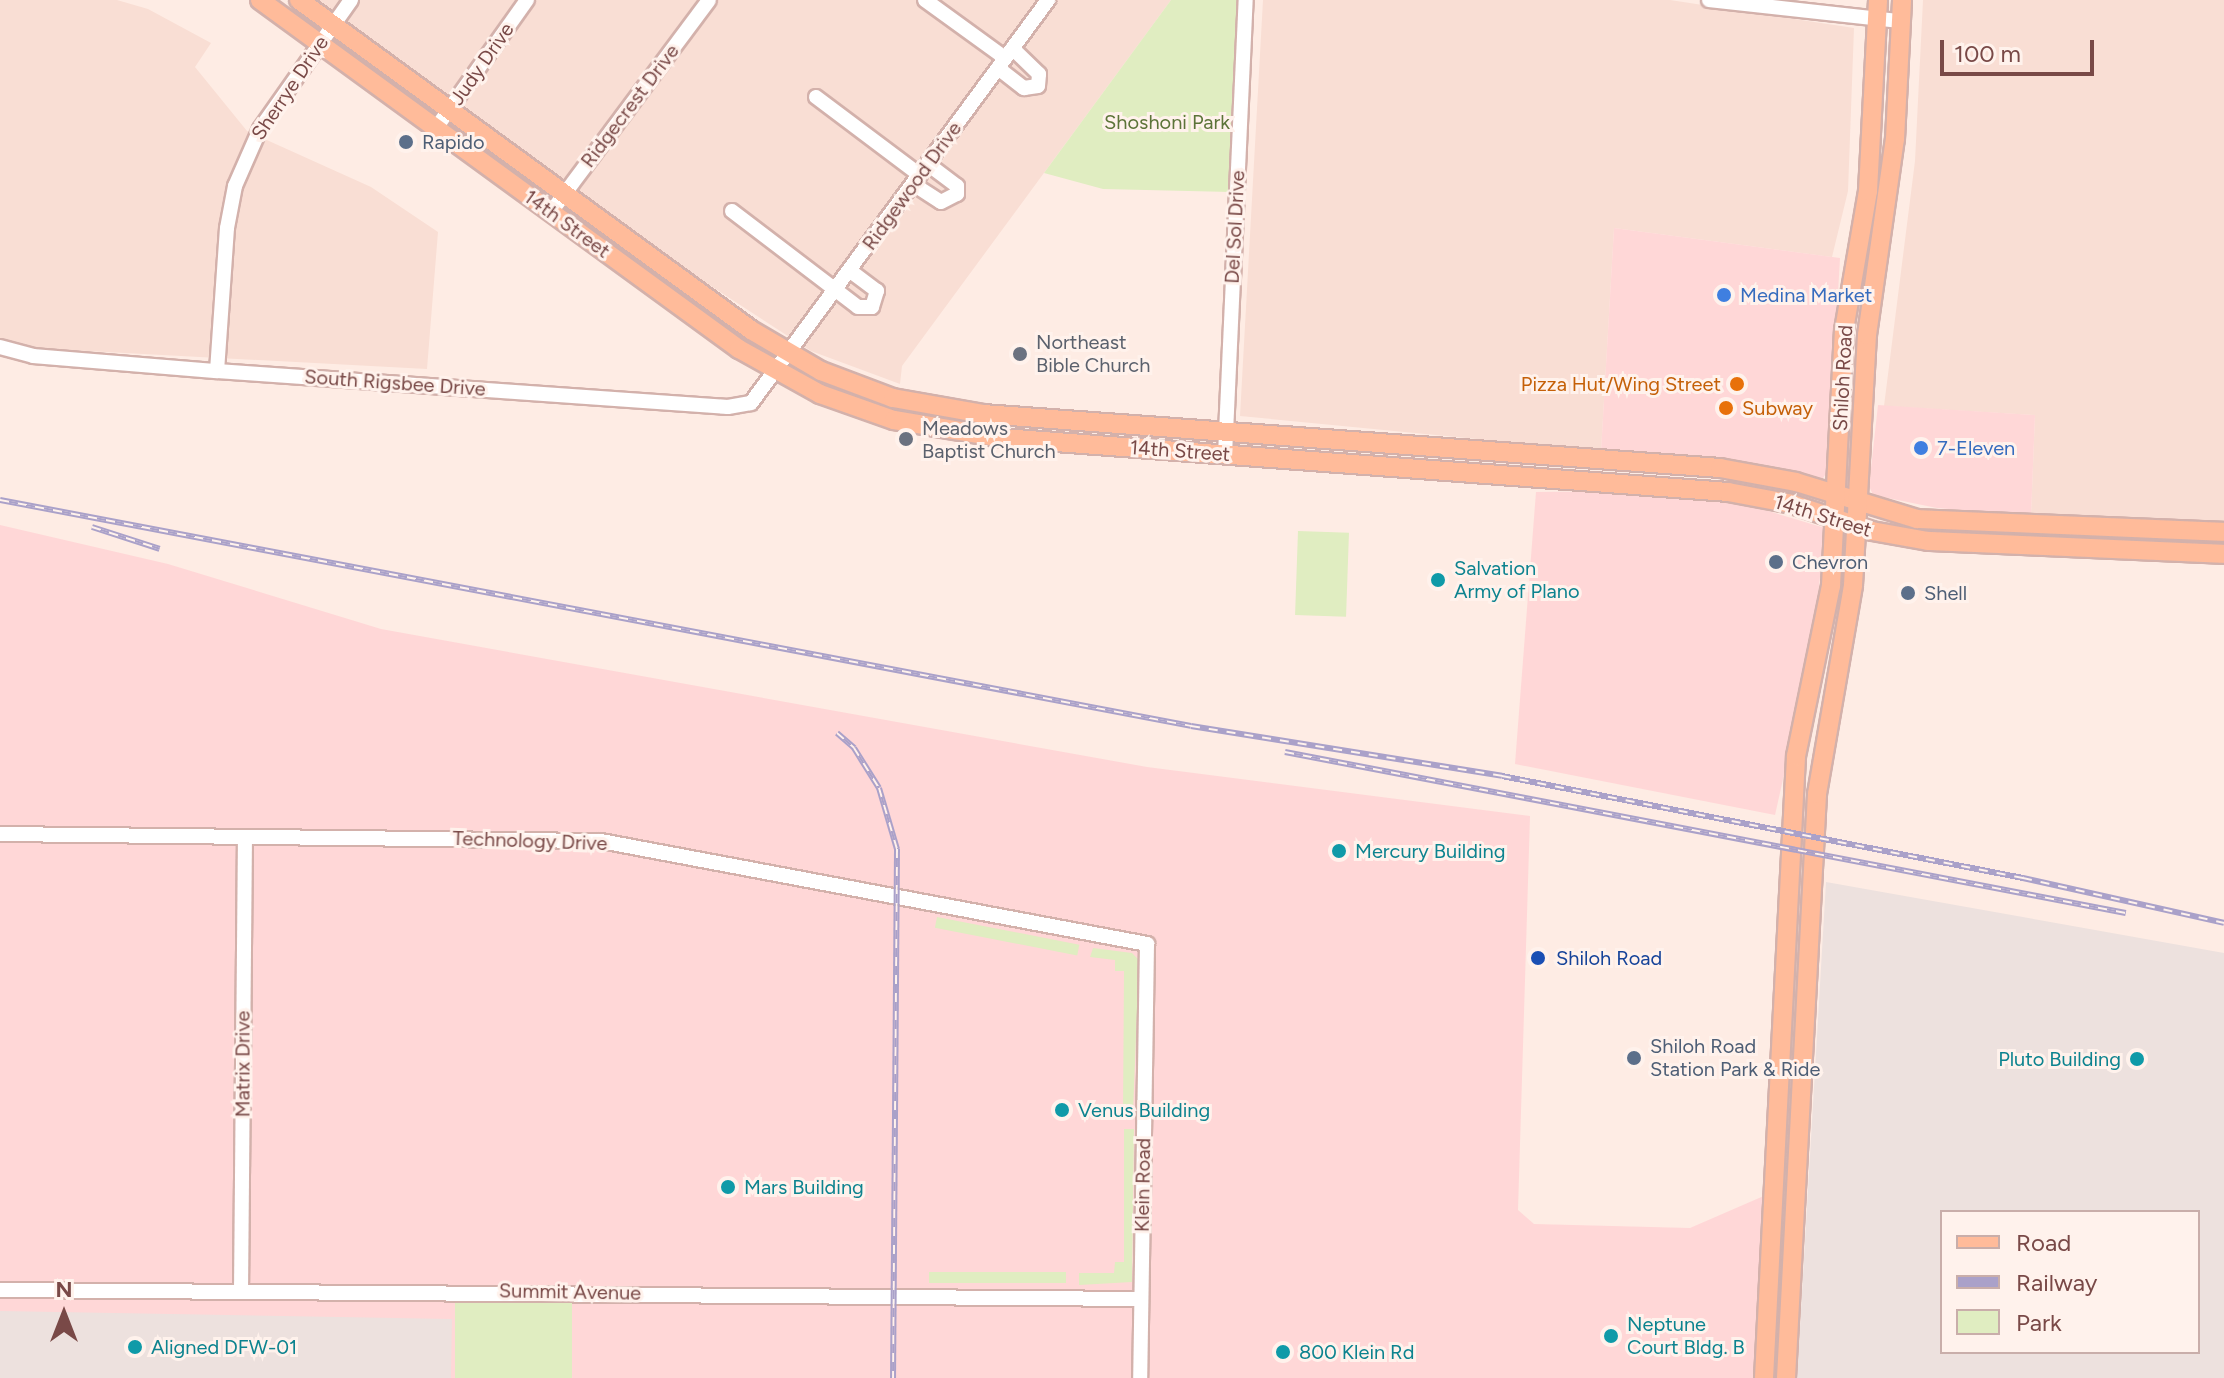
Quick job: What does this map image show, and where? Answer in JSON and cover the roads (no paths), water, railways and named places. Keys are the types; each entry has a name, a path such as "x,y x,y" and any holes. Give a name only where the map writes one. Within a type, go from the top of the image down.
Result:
{"main road":[{"name":"14th Street","path":"260,0 776,373 894,420 956,433 1072,444 1728,492 1836,518 1858,527 1944,542 2224,554"},
{"name":"14th Street","path":"299,0 789,354 900,400 951,410 1744,471 1917,519 2224,532"},
{"name":"Shiloh Road","path":"1786,1378 1824,742 1848,627 1860,504 1867,335 1894,154 1902,0"},
{"name":"Shiloh Road","path":"1764,1378 1786,894 1800,738 1826,621 1836,518 1844,330 1868,191 1878,9"},
{"path":"1844,330 1867,335"},
{"path":"894,420 900,400"},
{"path":"1072,444 1074,420"},
{"path":"1436,470 1437,446"},
{"path":"1611,482 1613,460"},
{"path":"2111,550 2112,527"},
{"path":"1800,738 1824,742"},
{"path":"1771,1213 1794,1214"}],"street":[{"name":"Sherrye Drive","path":"217,371 227,228 235,186 260,129 351,0"},
{"name":"Judy Drive","path":"436,128 527,0"},
{"name":"Ridgecrest Drive","path":"551,212 709,0"},
{"path":"925,0 1005,58"},
{"name":"Ridgewood Drive","path":"776,373 1048,0"},
{"name":"Del Sol Drive","path":"1225,455 1246,0"},
{"path":"1709,0 1878,9 1900,21"},
{"path":"816,97 920,174"},
{"path":"732,211 863,309 875,305 877,291 850,271"},
{"name":"South Rigsbee Drive","path":"0,347 33,356 728,407 758,399 776,373"},
{"name":"Technology Drive","path":"0,834 601,841 1147,944"},
{"name":"Matrix Drive","path":"241,1292 245,837"},
{"name":"Klein Road","path":"1140,1378 1147,944"},
{"name":"Summit Avenue","path":"0,1290 1141,1299"}],"railway":[{"path":"0,500 1191,726 1502,776 2023,878 2224,923"},
{"path":"92,527 160,549"},
{"path":"837,733 854,748 879,788 897,849 893,1378"},
{"path":"1285,752 2126,913"}],"place":[{"name":"Rapido","path":"406,142"},
{"name":"Medina Market","path":"1724,295"},
{"name":"Northeast Bible Church","path":"1020,354"},
{"name":"Pizza Hut/Wing Street","path":"1737,384"},
{"name":"Subway","path":"1726,408"},
{"name":"Meadows Baptist Church","path":"906,439"},
{"name":"7-Eleven","path":"1921,448"},
{"name":"Chevron","path":"1776,562"},
{"name":"Salvation Army of Plano","path":"1438,580"},
{"name":"Shell","path":"1908,593"},
{"name":"Mercury Building","path":"1339,851"},
{"name":"Shiloh Road","path":"1538,958"},
{"name":"Shiloh Road Station Park & Ride","path":"1634,1058"},
{"name":"Pluto Building","path":"2137,1059"},
{"name":"Venus Building","path":"1062,1110"},
{"name":"Mars Building","path":"728,1187"},
{"name":"Neptune Court Bldg. B","path":"1611,1336"},
{"name":"Aligned DFW-01","path":"135,1347"},
{"name":"800 Klein Rd","path":"1283,1352"}],"park label":[{"name":"Shoshoni Park","path":"1167,122"}]}
